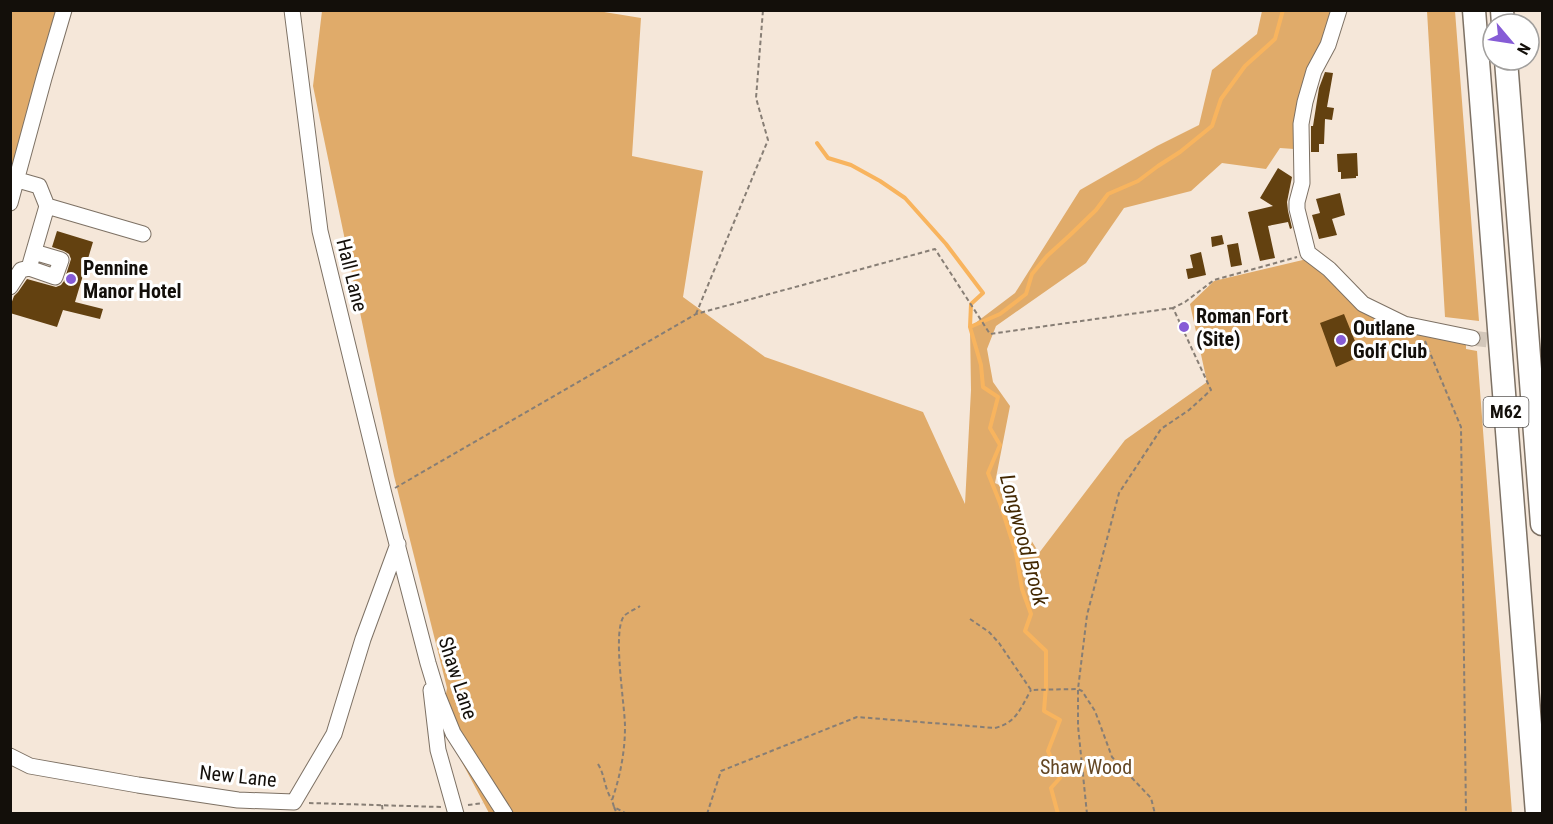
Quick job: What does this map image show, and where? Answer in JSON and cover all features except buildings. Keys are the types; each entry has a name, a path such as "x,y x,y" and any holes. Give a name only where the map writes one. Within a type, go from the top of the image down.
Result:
{"highway":[{"name":"M62","path":"1474,10 1537,813"},
{"name":"M62","path":"1507,72 1542,524"}],"street":[{"path":"10,204 64,10"},
{"name":"Hall Lane","path":"292,10 320,231 398,544"},
{"path":"1340,10 1328,45 1314,71 1301,124 1302,183 1297,209 1308,253 1329,269 1364,304 1404,324 1472,338"},
{"path":"18,180 39,186 47,206 28,268"},
{"path":"47,206 143,234"},
{"path":"10,287 21,270 28,268 55,277 60,260 34,252"},
{"name":"Shaw Lane","path":"398,544 438,696 453,733 500,807"},
{"name":"New Lane","path":"10,756 30,766 138,785 238,800 294,802 334,734 363,639 398,544"},
{"path":"428,663 438,750 455,810"}],"path":[{"path":"696,314 768,141 756,98 763,10"},
{"path":"384,494 696,314 935,249 990,334 1173,308 1185,302 1214,280 1308,253"},
{"path":"1087,813 1078,726 1078,690 1087,615 1119,493 1161,429 1189,410 1211,390 1173,308"},
{"path":"1419,327 1461,427 1466,813"},
{"path":"612,800 623,760 625,728 619,650 620,627 624,616 640,606"},
{"path":"970,619 989,632 999,643 1031,690 1082,691 1095,711 1112,757 1151,798 1155,813"},
{"path":"707,813 721,771 857,717 995,728 1007,724 1016,716 1031,690"},
{"path":"598,764 603,772 607,792 616,813"},
{"path":"294,802 455,810 500,807"},
{"path":"382,805 383,813"},
{"path":"614,807 627,813"}],"green space":[{"name":"Outlane Golf Club","path":"592,10 641,18 632,156 703,171 683,297 765,357 923,412 965,504 971,390 970,327 1015,293 1080,190 1199,125 1212,70 1257,34 1262,11 1336,11 1294,149 1280,148 1266,169 1222,163 1191,191 1124,208 1086,263 996,326 987,349 993,382 1010,406 995,483 1012,491 1028,535 1039,553 1125,440 1207,382 1190,304 1214,281 1307,259 1359,310 1466,340 1466,349 1477,351 1512,813 489,813 441,723 447,688 394,476 313,86 322,11"},
{"path":"11,11 58,11 11,174"},
{"path":"1427,11 1455,11 1479,321 1445,317"}],"waterway":[{"name":"Longwood Brook","path":"1058,814 1051,788 1060,778 1048,751 1060,720 1044,711 1046,651 1025,631 1031,614 1022,589 1016,553 988,473 1000,445 990,428 998,397 983,387 981,365 970,327 1000,314 1026,294 1032,274 1047,256 1096,210 1108,194 1138,181 1212,126 1221,99 1245,66 1275,39 1283,10"},
{"path":"817,143 828,158 851,165 905,198 946,244 983,293 971,304 970,327"}],"tunnel":[{"path":"1472,338 1542,347"}],"place":[{"name":"Pennine Manor Hotel","path":"71,279"},
{"name":"Roman Fort (Site)","path":"1184,327"},
{"name":"Outlane Golf Club","path":"1341,340"}],"park label":[{"name":"Shaw Wood","path":"1086,767"}]}
